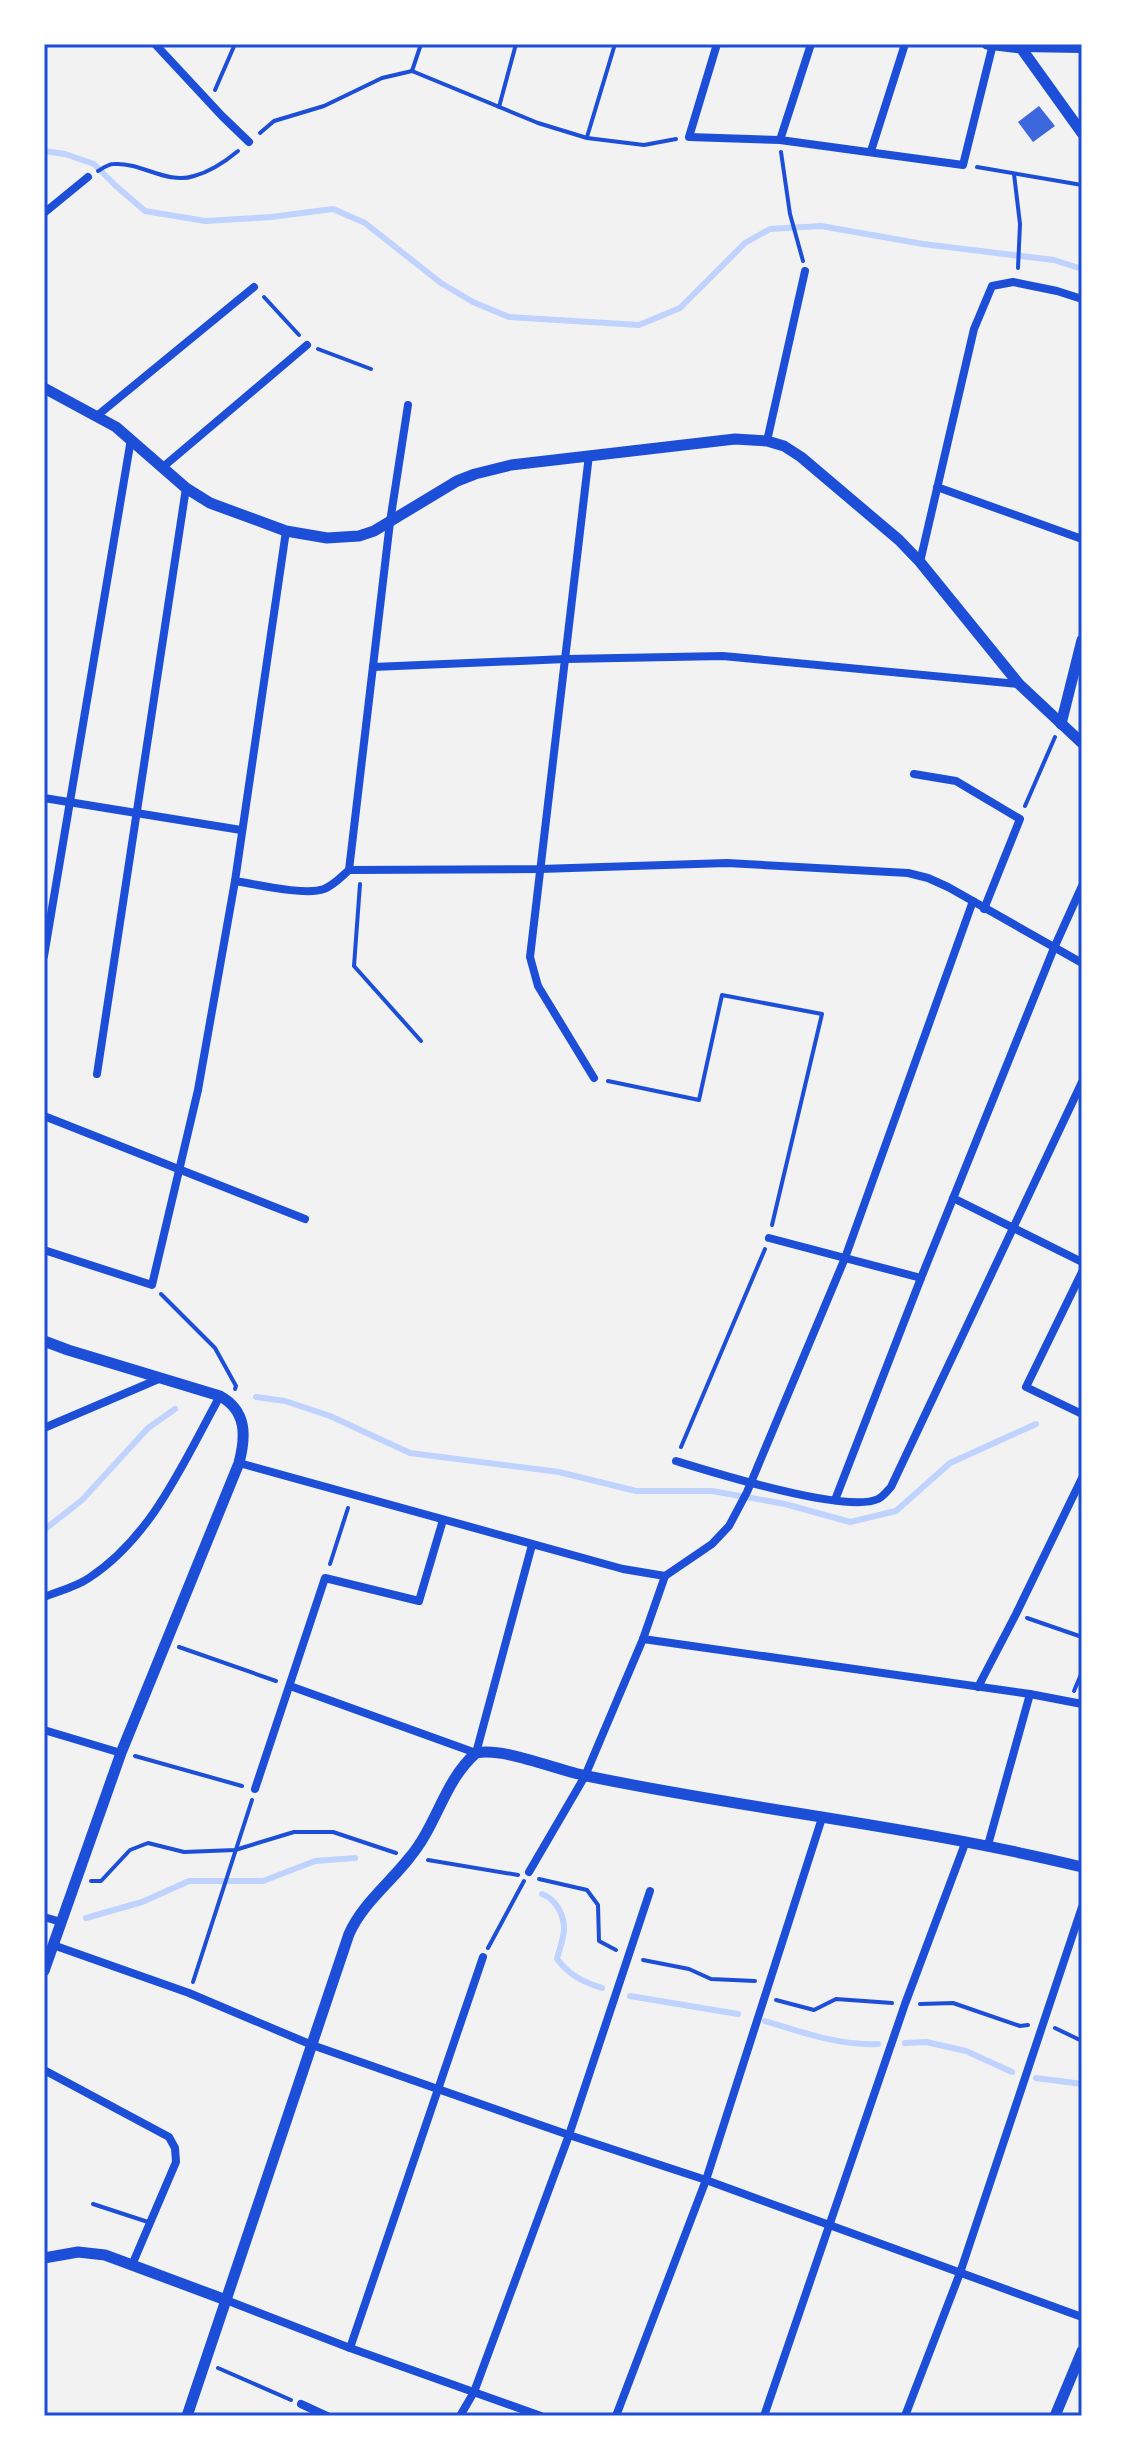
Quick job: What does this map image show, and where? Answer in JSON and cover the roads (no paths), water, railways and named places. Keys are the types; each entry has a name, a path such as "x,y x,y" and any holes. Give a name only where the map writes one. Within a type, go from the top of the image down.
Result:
{"street":[{"path":"155,44 249,142"},
{"path":"717,44 689,137 780,140 963,165 991,44 1082,49"},
{"path":"780,140 811,44"},
{"path":"871,151 905,44"},
{"path":"1021,48 1082,133"},
{"path":"44,213 88,177"},
{"path":"767,441 805,271"},
{"path":"920,562 974,329 992,286 1013,282 1082,299"},
{"path":"98,415 254,287"},
{"path":"163,467 307,345"},
{"path":"44,388 98,415 131,439 186,488 210,503 311,537 344,538 367,534 441,490 475,474 511,465 735,439 767,441 784,446 899,540 1019,684 1082,743"},
{"path":"235,881 303,891 322,890 337,882 349,870 390,522 408,405"},
{"path":"44,956 131,439"},
{"path":"589,455 530,957 538,986 594,1078"},
{"path":"937,487 1082,539"},
{"path":"97,1074 186,488"},
{"path":"44,1250 152,1285 198,1090 235,881 286,531"},
{"path":"1061,724 1082,640"},
{"path":"373,667 723,656 1019,684"},
{"path":"914,774 956,781 1020,819 984,909"},
{"path":"44,798 241,830"},
{"path":"349,870 540,869 727,863 908,873 928,878 973,901 1082,963"},
{"path":"835,1500 953,1198 1082,886"},
{"path":"528,1874 585,1776 643,1639 665,1576 712,1544 729,1526 748,1488 845,1258 973,901"},
{"path":"676,1461 748,1488 835,1500 861,1502 879,1499 891,1487 1082,1082"},
{"path":"44,1116 305,1219"},
{"path":"953,1198 1082,1262"},
{"path":"769,1238 921,1278"},
{"path":"1082,1272 1026,1387 1082,1414"},
{"path":"44,1341 220,1396 237,1410 244,1426 245,1440 239,1463 121,1753 44,1971"},
{"path":"44,1428 161,1378"},
{"path":"44,1597 87,1580 123,1552 156,1509 220,1396"},
{"path":"239,1463 532,1545 623,1569 665,1576"},
{"path":"978,1687 1082,1478"},
{"path":"255,1789 325,1578 419,1601 443,1520"},
{"path":"187,2416 354,1922 423,1839 453,1779 476,1753 532,1545"},
{"path":"643,1639 1082,1704"},
{"path":"290,1686 476,1753 495,1752 585,1776 988,1845 1082,1867"},
{"path":"988,1845 1030,1694"},
{"path":"44,1730 121,1753"},
{"path":"616,2416 706,2180 822,1818"},
{"path":"764,2416 905,2004 966,1841"},
{"path":"460,2416 474,2392 569,2135 650,1891"},
{"path":"905,2416 960,2273 1082,1907"},
{"path":"44,1917 61,1922"},
{"path":"53,1945 189,1993 312,2045 706,2180 1082,2317"},
{"path":"350,2348 483,1957"},
{"path":"44,2070 169,2137 175,2148 176,2162 132,2265"},
{"path":"44,2258 78,2252 105,2255 541,2416"},
{"path":"1055,2416 1082,2351"},
{"path":"301,2404 327,2416"}],"lane":[{"path":"93,2204 150,2222"}],"waterway":[{"path":"44,151 94,164 145,211 205,221 333,209 365,223 441,283 473,302 509,317 639,325 680,308 745,243 770,229 821,226 923,244 1054,260 1082,269"},
{"path":"256,1397 285,1401 330,1416 410,1453 559,1472 636,1491 712,1491 785,1504 850,1522 896,1511 950,1463 1036,1424"},
{"path":"44,1530 82,1500 148,1428 175,1409"},
{"path":"86,1918 142,1902 189,1881 263,1881 315,1861 355,1858"},
{"path":"542,1894 554,1902 563,1921 564,1934 557,1959 577,1977 602,1988"},
{"path":"630,1996 738,2014"},
{"path":"765,2021 835,2041 878,2044"},
{"path":"905,2043 926,2042 966,2051 1012,2072"},
{"path":"1036,2078 1082,2084"}]}
